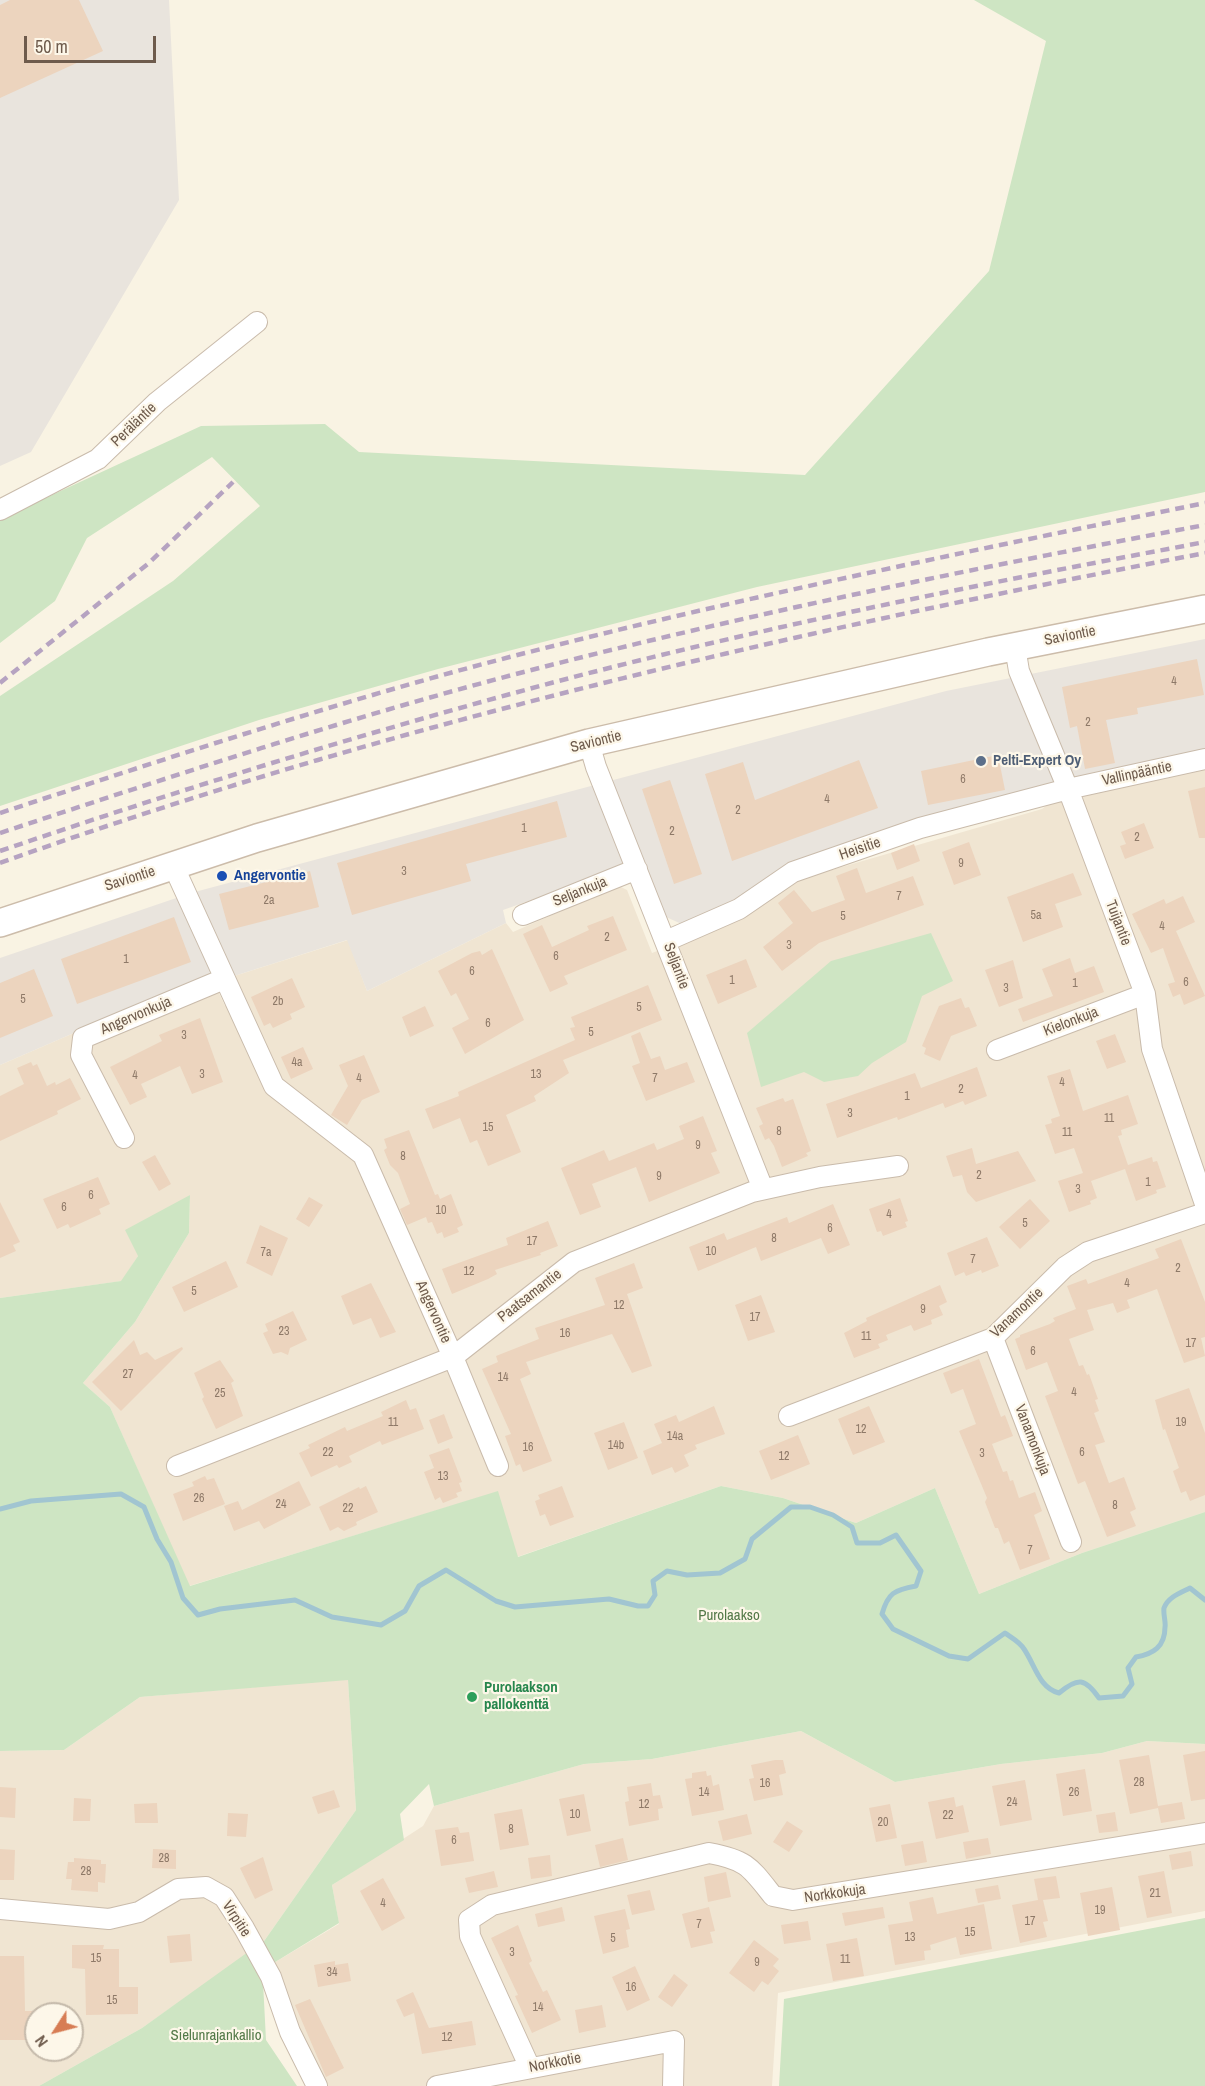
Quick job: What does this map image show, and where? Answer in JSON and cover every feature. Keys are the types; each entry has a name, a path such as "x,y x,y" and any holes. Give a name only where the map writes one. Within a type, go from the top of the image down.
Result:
{"main road":[{"name":"Saviontie","path":"0,923 257,838 589,742 1015,647 1205,609"}],"street":[{"name":"Peräläntie","path":"0,510 98,459 157,402 257,322"},
{"name":"Tuijantie","path":"1015,647 1019,671 1068,789 1145,994 1152,1049 1205,1204"},
{"name":"Seljantie","path":"589,742 596,767 764,1189"},
{"name":"Vallinpääntie","path":"1068,789 1205,759"},
{"name":"Heisitie","path":"666,941 739,909 793,872 920,828 1068,789"},
{"name":"Angervontie","path":"173,865 274,1086 363,1155 453,1357 498,1466"},
{"name":"Seljankuja","path":"523,915 637,869"},
{"name":"Angervonkuja","path":"124,1138 81,1055 83,1038 224,979"},
{"name":"Kielonkuja","path":"998,1050 1145,994"},
{"name":"Paatsamantie","path":"177,1466 453,1357 574,1262 764,1189 898,1166"},
{"name":"Vanamontie","path":"789,1416 993,1338 1065,1267 1088,1252 1205,1213"},
{"name":"Vanamonkuja","path":"993,1338 1071,1542"},
{"name":"Norkkokuja","path":"530,2068 470,1936 469,1920 492,1905 709,1853 736,1858 751,1869 773,1896 793,1900 1205,1833"},
{"name":"Virpitie","path":"0,1909 109,1918 139,1912 178,1889 206,1887 224,1898 271,1977 290,2032 318,2086"},
{"name":"Norkkotie","path":"437,2086 674,2041 673,2086"}],"shaded area":[{"path":"0,0 169,0 179,200 31,452 0,466"},
{"path":"1205,639 1205,757 1042,790 733,903 684,925 666,917 642,861 503,910 506,923 367,991 347,940 231,977 210,974 0,1065 0,958 191,893 946,691"},
{"path":"1205,759 1205,1512 1082,1553 979,1594 935,1488 856,1523 783,1498 721,1486 517,1557 497,1492 189,1586 110,1407 83,1383 135,1322 189,1233 190,1195 138,1256 122,1281 0,1298 0,1065 210,974 225,1006 242,1000 231,977 348,940 367,991 506,923 513,932 619,886 627,890 652,953 742,918 797,880 1042,809 1068,789"},
{"path":"348,1679 356,1810 262,1944 142,2028 84,2061 84,2002 24,2002 24,2062 82,2062 39,2086 0,2086 0,1751 64,1750 140,1697"},
{"path":"801,1731 895,1782 1001,1764 1102,1753 1147,1741 1205,1744 1205,1911 778,1993 772,2086 325,2086 297,2032 272,1964 339,1924 332,1885 423,1826 434,1806 584,1764 652,1759"}],"green space":[{"path":"974,0 1205,0 1205,492 757,587 438,669 259,720 0,806 0,696 173,581 260,506 212,457 87,538 55,601 0,643 0,519 201,426 325,424 359,452 805,475 989,271 1046,41"},
{"path":"931,933 953,981 922,996 906,1042 872,1063 858,1076 824,1082 804,1072 761,1087 747,1033 831,961"},
{"name":"Purolaakso","path":"190,1195 189,1233 135,1322 83,1383 110,1407 190,1586 498,1491 518,1557 721,1486 783,1498 856,1523 935,1488 979,1594 1082,1553 1205,1512 1205,1744 1147,1741 1102,1753 1001,1764 895,1782 801,1731 652,1759 584,1764 434,1806 429,1784 400,1814 404,1840 332,1885 339,1923 272,1964 262,1944 356,1810 348,1680 140,1697 64,1750 0,1751 0,1298 121,1281 138,1256 125,1230"},
{"path":"1205,1918 1205,2086 779,2086 784,1999"},
{"name":"Sielunrajankallio","path":"248,1952 263,1982 266,2040 297,2086 39,2086 142,2028"}],"building":[{"path":"10,0 79,0 103,51 0,98 0,5"},
{"path":"1197,659 1204,695 1137,708 1138,714 1106,720 1115,763 1085,769 1077,726 1070,728 1062,687"},
{"path":"998,755 1005,790 928,805 921,771"},
{"path":"859,760 878,808 732,861 705,774 743,762 755,800"},
{"path":"670,780 702,874 674,884 642,789"},
{"path":"1205,787 1205,838 1199,838 1188,791"},
{"path":"557,801 567,837 466,864 471,881 352,915 337,863"},
{"path":"1144,823 1154,848 1125,859 1120,846 1126,844 1121,832"},
{"path":"969,842 981,875 954,885 942,852"},
{"path":"914,844 920,861 897,870 891,853"},
{"path":"857,868 866,893 913,876 924,905 819,943 782,971 763,947 793,923 778,903 794,890 812,912 845,900 836,876"},
{"path":"310,871 319,907 229,930 219,894"},
{"path":"1073,873 1082,895 1055,904 1063,927 1023,942 1007,897"},
{"path":"1183,896 1195,922 1176,931 1205,996 1184,1005 1180,994 1173,997 1168,984 1175,982 1163,948 1151,953 1132,914 1164,899 1166,904"},
{"path":"613,916 627,950 564,976 568,984 550,992 523,934 542,925 552,947 589,930 587,926"},
{"path":"174,917 191,962 77,1004 61,959"},
{"path":"492,949 524,1020 465,1054 452,1028 469,1019 456,993 451,996 438,971 472,953 480,951 482,955"},
{"path":"1070,958 1075,973 1094,966 1104,992 1023,1022 1018,1009 1053,996 1042,969"},
{"path":"746,959 757,987 718,1004 706,975"},
{"path":"1013,960 1023,998 999,1007 985,970"},
{"path":"34,969 53,1016 0,1038 0,983"},
{"path":"292,978 305,1007 290,1014 292,1019 273,1028 270,1023 264,1026 251,997"},
{"path":"648,985 662,1020 563,1060 569,1073 534,1096 536,1101 506,1115 521,1152 488,1166 477,1140 470,1143 460,1118 433,1129 425,1109 459,1096 458,1092 575,1040 570,1028 575,1027 571,1017"},
{"path":"961,998 965,1008 969,1007 977,1026 951,1036 940,1061 924,1054 926,1048 922,1046 939,1006"},
{"path":"425,1006 434,1026 410,1037 402,1017"},
{"path":"200,1018 223,1082 192,1094 180,1066 141,1084 147,1097 130,1105 110,1067 162,1041 159,1035"},
{"path":"640,1032 651,1059 660,1056 665,1070 687,1062 695,1082 646,1101 632,1066 640,1063 631,1036"},
{"path":"1115,1034 1126,1062 1107,1069 1096,1041"},
{"path":"303,1047 313,1069 291,1079 281,1057"},
{"path":"364,1055 380,1092 362,1100 347,1125 331,1115 348,1086 339,1065"},
{"path":"31,1062 33,1066 37,1064 47,1086 55,1082 56,1085 70,1078 81,1099 57,1111 58,1114 0,1141 0,1096 24,1084 17,1068"},
{"path":"977,1067 987,1096 965,1105 963,1101 945,1108 943,1103 898,1120 897,1117 837,1138 826,1104 915,1073 921,1088"},
{"path":"1070,1069 1083,1111 1128,1095 1138,1124 1121,1130 1122,1135 1118,1136 1128,1165 1152,1157 1153,1162 1157,1161 1166,1187 1136,1201 1125,1169 1091,1181 1097,1198 1090,1201 1091,1204 1069,1212 1058,1181 1083,1173 1074,1148 1055,1154 1045,1125 1052,1123 1051,1119 1060,1116 1047,1076"},
{"path":"783,1098 785,1102 793,1099 811,1151 806,1153 808,1156 782,1167 769,1138 765,1140 759,1126 763,1124 756,1108"},
{"path":"703,1116 717,1151 711,1153 720,1173 649,1202 636,1167 592,1184 601,1207 580,1215 561,1168 604,1150 609,1161 654,1143 657,1150 684,1139 679,1126"},
{"path":"409,1130 435,1195 438,1194 440,1199 451,1194 463,1225 457,1228 459,1232 444,1238 442,1232 437,1234 432,1222 428,1223 426,1217 407,1225 400,1209 410,1204 398,1173 390,1165 384,1150 387,1148 384,1139"},
{"path":"972,1148 976,1164 1018,1151 1036,1181 976,1202 967,1192 962,1175 953,1177 946,1156"},
{"path":"155,1155 171,1184 159,1191 142,1162"},
{"path":"98,1177 110,1204 99,1209 101,1214 70,1228 68,1224 57,1229 43,1199"},
{"path":"309,1197 323,1205 309,1227 296,1219"},
{"path":"900,1198 908,1221 905,1222 907,1227 883,1236 881,1231 877,1232 869,1209"},
{"path":"1030,1199 1050,1221 1020,1249 999,1227"},
{"path":"0,1202 20,1242 13,1245 16,1251 0,1258"},
{"path":"833,1204 850,1245 828,1254 821,1238 761,1261 756,1247 698,1271 689,1247 724,1233 727,1240 787,1217 789,1223"},
{"path":"548,1221 558,1246 540,1253 541,1255 495,1270 497,1274 452,1294 442,1269 508,1245 506,1238"},
{"path":"260,1225 288,1238 272,1276 246,1263"},
{"path":"987,1237 999,1266 982,1273 981,1270 966,1276 964,1272 955,1276 947,1253"},
{"path":"1181,1239 1205,1302 1205,1337 1201,1338 1205,1356 1184,1363 1157,1289 1127,1300 1130,1308 1117,1313 1113,1303 1087,1310 1094,1330 1069,1339 1079,1366 1083,1365 1087,1375 1089,1374 1098,1399 1095,1400 1099,1411 1094,1413 1105,1442 1095,1445 1109,1483 1124,1477 1136,1509 1130,1512 1136,1526 1107,1537 1085,1481 1078,1484 1045,1396 1058,1391 1047,1362 1026,1370 1015,1339 1050,1324 1055,1321 1053,1318 1076,1309 1067,1286 1086,1279 1088,1284 1159,1258 1155,1249"},
{"path":"226,1261 238,1287 184,1312 172,1287"},
{"path":"634,1263 643,1288 627,1294 652,1366 632,1373 612,1334 526,1362 531,1374 520,1379 552,1461 523,1472 520,1464 516,1466 505,1436 511,1434 482,1369 498,1362 496,1356 539,1339 535,1328 605,1305 595,1278"},
{"path":"371,1283 396,1332 380,1338 371,1318 353,1325 341,1296"},
{"path":"940,1285 947,1302 939,1306 943,1315 931,1320 932,1324 914,1331 911,1325 886,1335 888,1340 878,1344 880,1348 854,1358 844,1333 867,1321 866,1318"},
{"path":"761,1295 775,1332 748,1341 735,1305"},
{"path":"293,1311 307,1340 290,1348 288,1355 281,1352 273,1354 263,1333 268,1331 265,1324"},
{"path":"134,1340 140,1355 147,1352 155,1360 182,1347 183,1349 121,1411 92,1382"},
{"path":"979,1359 1001,1417 1005,1415 1013,1436 992,1444 1003,1472 1007,1471 1010,1481 1013,1480 1019,1498 1035,1492 1042,1511 1034,1515 1050,1559 1020,1570 1009,1541 1004,1544 998,1528 995,1528 985,1502 987,1498 959,1431 976,1424 963,1389 951,1394 943,1373"},
{"path":"220,1360 234,1381 231,1383 243,1416 216,1429 202,1399 204,1397 194,1373"},
{"path":"1189,1388 1205,1433 1205,1495 1190,1501 1186,1491 1181,1493 1173,1471 1179,1468 1165,1429 1163,1430 1155,1400"},
{"path":"406,1400 410,1410 416,1408 424,1429 382,1445 380,1441 349,1456 352,1462 339,1468 337,1465 311,1477 299,1453 310,1448 308,1445 345,1427 347,1431 383,1416 381,1412"},
{"path":"714,1406 725,1434 695,1445 697,1449 684,1455 689,1466 675,1473 672,1467 652,1475 643,1451 662,1443 654,1424 676,1415 679,1422"},
{"path":"869,1406 885,1442 853,1455 838,1419"},
{"path":"444,1414 453,1438 438,1444 429,1420"},
{"path":"624,1422 638,1458 608,1470 594,1433"},
{"path":"798,1435 810,1464 771,1480 759,1451"},
{"path":"449,1448 462,1482 459,1483 462,1491 456,1493 458,1497 443,1503 440,1497 435,1500 424,1472 434,1468 429,1455"},
{"path":"205,1476 207,1480 214,1478 225,1504 183,1521 173,1494 194,1486 192,1482"},
{"path":"299,1481 311,1505 264,1529 259,1521 234,1531 224,1506 238,1501 242,1510"},
{"path":"366,1486 378,1512 356,1522 357,1525 344,1531 338,1527 330,1531 319,1507 359,1487 360,1489"},
{"path":"562,1486 574,1517 550,1526 545,1514 540,1516 535,1501 540,1499 538,1495"},
{"path":"1205,1751 1205,1799 1191,1801 1183,1755"},
{"path":"1149,1755 1158,1806 1182,1802 1185,1819 1161,1823 1158,1808 1130,1814 1119,1760"},
{"path":"783,1760 786,1773 779,1775 783,1795 754,1801 749,1779 754,1778 751,1765"},
{"path":"1085,1769 1092,1811 1063,1816 1056,1774"},
{"path":"706,1771 707,1776 711,1775 713,1786 719,1784 724,1810 692,1816 685,1779 692,1778 692,1773"},
{"path":"1025,1780 1032,1820 1000,1826 992,1786"},
{"path":"651,1783 653,1796 660,1795 663,1808 658,1809 659,1820 629,1826 625,1802 629,1801 627,1787"},
{"path":"0,1787 16,1788 15,1818 0,1817"},
{"path":"334,1790 340,1807 318,1814 312,1797"},
{"path":"584,1794 591,1831 567,1836 559,1799"},
{"path":"954,1797 956,1807 963,1805 969,1832 936,1839 928,1802"},
{"path":"74,1798 91,1799 90,1821 73,1821"},
{"path":"157,1803 158,1823 135,1823 134,1804"},
{"path":"890,1804 897,1838 876,1842 869,1808"},
{"path":"522,1809 529,1845 500,1850 494,1814"},
{"path":"1115,1812 1118,1831 1099,1833 1096,1815"},
{"path":"228,1813 248,1814 246,1837 227,1836"},
{"path":"747,1814 752,1834 723,1841 718,1821"},
{"path":"787,1821 803,1831 789,1852 773,1842"},
{"path":"458,1827 460,1833 469,1832 474,1861 441,1866 435,1830"},
{"path":"623,1838 628,1860 600,1867 595,1845"},
{"path":"988,1838 991,1854 966,1859 963,1842"},
{"path":"923,1841 927,1862 905,1866 901,1845"},
{"path":"0,1849 15,1850 14,1880 0,1880"},
{"path":"153,1849 176,1850 176,1869 152,1868"},
{"path":"1191,1851 1193,1866 1172,1870 1169,1855"},
{"path":"550,1855 552,1876 531,1879 528,1858"},
{"path":"263,1857 273,1890 255,1899 240,1868"},
{"path":"74,1858 101,1860 101,1864 106,1864 105,1883 98,1882 98,1892 71,1890 72,1879 66,1879 68,1862 74,1862"},
{"path":"494,1871 498,1887 469,1893 465,1878"},
{"path":"1164,1871 1172,1913 1147,1918 1138,1876"},
{"path":"726,1872 731,1897 708,1902 704,1877"},
{"path":"1056,1876 1060,1898 1043,1900 1048,1921 1043,1922 1047,1937 1020,1943 1012,1905 1038,1900 1034,1879"},
{"path":"383,1878 405,1918 382,1931 360,1891"},
{"path":"998,1885 1001,1899 978,1903 975,1889"},
{"path":"1112,1887 1120,1930 1088,1936 1080,1893"},
{"path":"650,1890 655,1910 632,1915 627,1895"},
{"path":"933,1897 937,1914 984,1904 992,1949 960,1955 956,1937 930,1945 931,1950 924,1951 925,1960 895,1965 888,1925 913,1921 909,1902"},
{"path":"562,1907 565,1921 538,1927 535,1914"},
{"path":"709,1907 715,1931 710,1932 713,1943 691,1948 682,1914"},
{"path":"883,1907 885,1918 845,1926 842,1913"},
{"path":"625,1909 630,1929 626,1930 629,1947 603,1954 594,1916"},
{"path":"808,1921 811,1940 784,1944 781,1925"},
{"path":"518,1925 532,1961 529,1963 543,1992 547,1990 561,2020 532,2033 515,1996 518,1995 491,1938"},
{"path":"190,1934 192,1961 170,1963 167,1936"},
{"path":"857,1938 864,1976 833,1981 826,1944"},
{"path":"754,1940 779,1959 773,1966 779,1971 768,1985 762,1981 754,1992 729,1973"},
{"path":"72,1945 104,1945 103,1949 119,1949 119,1987 138,1987 138,2014 86,2015 85,1969 72,1968"},
{"path":"0,1956 24,1956 24,2040 0,2040"},
{"path":"335,1961 335,1965 348,1963 351,1981 318,1987 314,1965"},
{"path":"635,1966 650,2000 627,2011 612,1977"},
{"path":"674,1974 688,1985 672,2007 658,1997"},
{"path":"413,1992 429,2028 472,2021 476,2045 422,2054 414,2013 404,2017 396,2000"},
{"path":"310,1999 344,2068 326,2077 295,2005"},
{"path":"602,2005 606,2027 579,2033 575,2010"}],"waterway":[{"path":"0,1509 31,1501 121,1494 144,1507 157,1539 171,1562 183,1598 198,1615 220,1609 295,1600 332,1617 381,1625 405,1611 419,1586 446,1570 496,1601 515,1607 609,1599 648,1606 655,1595 653,1581 667,1571 687,1575 720,1573 745,1559 752,1539 791,1507 810,1507 833,1515 852,1527 857,1543 880,1543 896,1535 921,1571 916,1586 897,1591 887,1601 882,1614 893,1629 949,1656 968,1659 1005,1633 1022,1647 1042,1681 1052,1690 1059,1693 1071,1684 1081,1682 1090,1687 1099,1698 1123,1696 1132,1684 1128,1668 1136,1657 1153,1651 1163,1640 1164,1608 1171,1598 1190,1588 1205,1600"}],"railway":[{"path":"0,683 149,563 233,482"},
{"path":"0,813 339,705 545,648 791,590 1205,503"},
{"path":"0,833 343,723 551,665 877,590 1205,525"},
{"path":"0,851 343,742 632,662 876,606 1205,542"},
{"path":"0,863 296,766 596,685 748,648 900,615 1205,553"}],"place":[{"name":"Pelti-Expert Oy","path":"981,761"},
{"name":"Angervontie","path":"222,876"},
{"name":"Purolaakson pallokenttä","path":"472,1697"}]}
